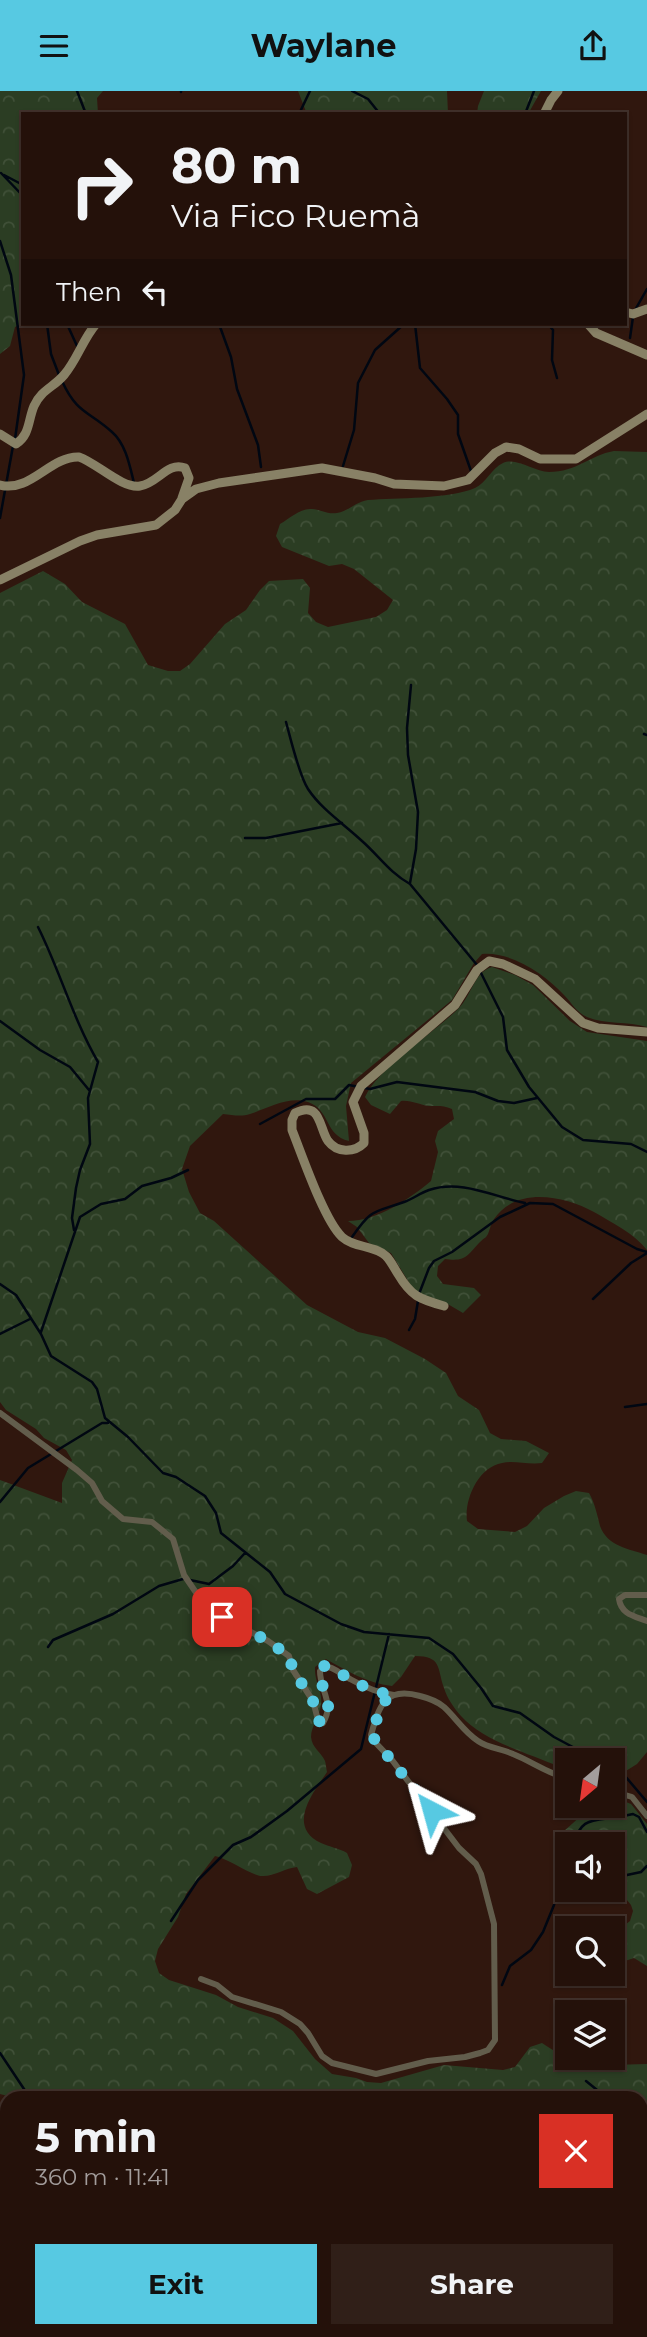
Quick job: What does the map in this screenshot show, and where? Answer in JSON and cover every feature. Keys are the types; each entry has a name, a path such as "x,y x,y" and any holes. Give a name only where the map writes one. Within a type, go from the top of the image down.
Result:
{"street":[{"path":"545,112 558,91"},
{"path":"627,312 634,314 647,309"},
{"path":"0,434 16,444 21,440 27,432 30,416 44,389 66,374 95,326"},
{"path":"590,326 596,333 647,355"},
{"path":"182,499 196,489 322,468 394,484 444,486 468,480 495,453 506,447 519,449 540,459 576,459 647,414"},
{"path":"0,485 17,485 63,459 79,457 121,482 139,487 154,482 171,468 180,466 185,468 189,478 175,510 156,525 97,535 0,580"},
{"path":"444,1306 422,1300 408,1291 388,1258 381,1252 342,1237 319,1196 292,1130 295,1113 308,1110 316,1113 327,1140 334,1146 351,1151 358,1149 363,1143 364,1133 354,1102 361,1086 455,1005 477,970 489,961 536,979 583,1023 598,1028 647,1032"},
{"path":"0,1413 77,1470 92,1483 102,1501 123,1519 152,1522 173,1539 184,1575 199,1597 222,1617 268,1641 289,1656 293,1670 313,1701 317,1720 323,1723 328,1714 328,1699 320,1680 320,1671 324,1666 332,1667 379,1693 407,1693 440,1704 468,1734 482,1743 555,1773"},
{"path":"647,1595 625,1595 619,1598 620,1607 628,1614 647,1621"},
{"path":"201,1979 217,1985 232,1997 281,2012 300,2024 322,2056 332,2063 376,2074 428,2061 480,2053 488,2050 495,2040 494,1924 481,1874 476,1864 459,1848 371,1735 376,1715 383,1702 394,1695"},
{"path":"625,1795 632,1797 647,1816"}],"green space":[{"path":"0,91 103,91 97,98 98,112 21,112 21,324 15,327 10,346 0,354"},
{"path":"298,91 447,91 448,112 306,112"},
{"path":"484,91 541,91 529,112 477,112"},
{"path":"614,451 647,452 647,1027 587,1017 547,979 526,965 504,956 482,954 452,1000 351,1083 346,1106 349,1141 335,1133 315,1106 293,1100 247,1115 223,1114 190,1146 182,1169 189,1192 200,1213 214,1221 307,1305 358,1332 385,1338 425,1359 446,1373 458,1396 479,1410 490,1433 501,1439 526,1441 549,1453 542,1463 507,1462 486,1471 470,1494 467,1521 478,1529 515,1532 527,1526 544,1508 564,1496 576,1491 589,1493 603,1533 619,1546 647,1555 647,1752 637,1764 625,1772 625,1748 555,1748 555,1764 506,1745 470,1725 451,1703 437,1665 430,1658 415,1656 392,1686 366,1679 326,1659 315,1667 321,1700 311,1737 325,1761 327,1772 310,1799 304,1819 305,1828 311,1836 347,1853 352,1865 349,1877 317,1894 307,1889 297,1867 259,1876 215,1856 186,1894 178,1917 158,1949 155,1961 159,1973 169,1980 273,2018 293,2031 315,2059 332,2074 381,2083 444,2065 503,2070 515,2067 530,2047 542,2043 555,2051 555,2070 625,2070 625,2065 647,2064 647,2091 0,2091 0,1480 62,1503 62,1483 72,1460 66,1450 44,1438 36,1429 6,1410 0,1402 0,593 43,571 65,584 82,602 125,624 148,665 168,671 180,671 190,664 225,624 246,610 269,581 303,579 310,588 308,613 316,622 328,627 376,617 387,610 393,600 354,569 342,564 329,566 282,547 276,536 280,524 298,512 313,509 337,513 368,500 464,492 479,486 496,468 508,462 549,472 576,466"},
{"path":"492,967 533,985 570,1021 587,1032 647,1041 647,1250 622,1229 582,1206 541,1197 515,1202 494,1219 487,1236 466,1257 445,1259 438,1266 437,1276 443,1284 474,1288 481,1295 463,1313 413,1289 391,1253 369,1243 357,1227 348,1221 382,1213 403,1202 431,1181 438,1152 435,1141 438,1131 454,1119 452,1109 401,1101 390,1114 371,1105 365,1097 394,1062 459,1008 481,973"},
{"path":"625,1802 631,1804 647,1824 647,1966 634,1958 625,1961 625,1925 630,1921 633,1911 625,1898 625,1832 563,1832 577,1820 625,1818"}],"waterway":[{"path":"77,91 85,112"},
{"path":"300,112 310,91"},
{"path":"352,91 368,99 378,112"},
{"path":"526,112 534,91"},
{"path":"1,173 21,194"},
{"path":"4,175 21,184"},
{"path":"0,241 11,275 24,375 15,439"},
{"path":"635,310 647,289"},
{"path":"630,338 633,317"},
{"path":"47,326 51,354 59,375"},
{"path":"68,326 77,346"},
{"path":"220,326 231,357 237,389 258,445 261,467"},
{"path":"343,466 354,430 358,383 375,350 402,326"},
{"path":"415,326 420,368 458,415 458,434 471,471"},
{"path":"550,326 553,330 552,360 557,378"},
{"path":"62,381 78,406 117,437 127,456 134,483"},
{"path":"0,518 13,446"},
{"path":"410,883 416,849 418,812 408,755 407,728 411,685"},
{"path":"286,722 301,775 314,797 391,870 410,884 477,965 503,1017 507,1050 529,1087 562,1127 583,1140 631,1144 647,1152"},
{"path":"245,838 266,838 342,823"},
{"path":"38,927 81,1029 98,1062 88,1098 90,1144 76,1188 72,1218 74,1230"},
{"path":"0,1021 40,1050 70,1067 89,1090"},
{"path":"260,1124 306,1099 335,1099 349,1085 370,1089 397,1082 475,1092 498,1101 514,1103 537,1098"},
{"path":"41,1332 80,1217 101,1204 125,1199 142,1186 188,1170"},
{"path":"352,1237 364,1221 379,1210 441,1187 478,1190 525,1203"},
{"path":"419,1294 434,1261 452,1252 500,1217 530,1203 553,1204 647,1252"},
{"path":"593,1299 631,1263 647,1253"},
{"path":"0,1284 16,1295 41,1334 51,1356 92,1382 97,1389 105,1418 163,1473 176,1477 205,1496 216,1513 221,1533 270,1572 285,1594 341,1624 364,1632 429,1638 453,1654 493,1706 520,1713 575,1748"},
{"path":"409,1330 415,1319 418,1301"},
{"path":"0,1334 30,1319"},
{"path":"625,1407 647,1404"},
{"path":"0,1502 28,1468 102,1423 108,1423"},
{"path":"190,1580 209,1584 245,1553"},
{"path":"48,1647 53,1640 113,1614 159,1586 183,1579"},
{"path":"171,1921 198,1880 233,1845 251,1837 287,1811 361,1749 389,1634"},
{"path":"625,1776 647,1802"},
{"path":"578,1832 586,1823 633,1814 639,1817 647,1832"},
{"path":"625,1876 641,1872 647,1866"},
{"path":"502,1985 510,1966 531,1950 543,1932 555,1901"},
{"path":"0,2053 25,2091"},
{"path":"586,2081 598,2091"}],"route":[{"path":"222,1617 283,1649 313,1701 317,1720 323,1723 328,1714 328,1699 320,1680 320,1671 324,1666 332,1667 379,1693 394,1695 383,1702 376,1715 371,1735 432,1811"}]}
